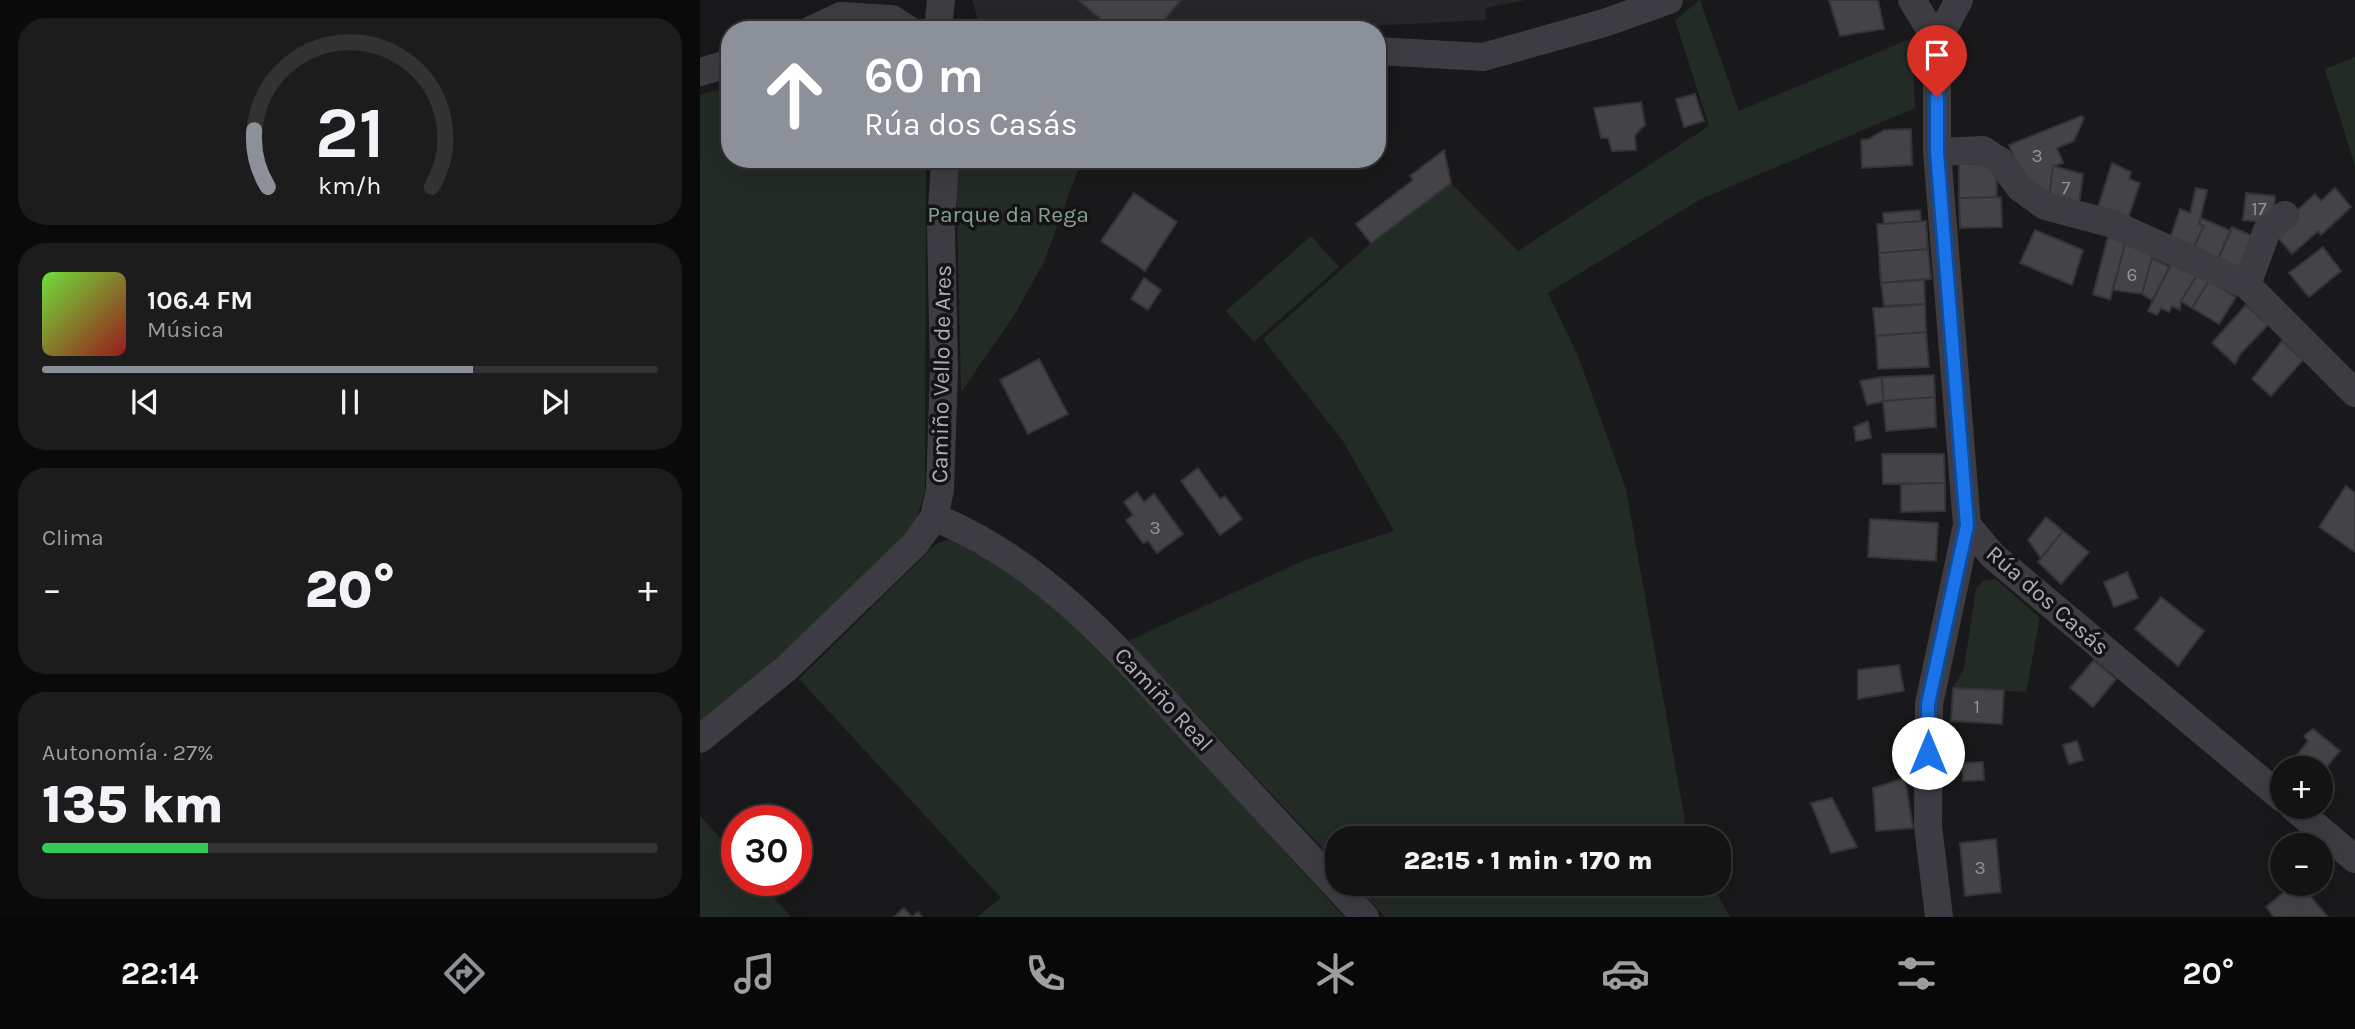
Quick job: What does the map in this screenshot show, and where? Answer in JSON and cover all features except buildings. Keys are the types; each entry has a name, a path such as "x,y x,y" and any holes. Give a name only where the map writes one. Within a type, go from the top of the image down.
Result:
{"street":[{"path":"939,21 940,0"},
{"path":"1386,52 1483,57 1604,23 1669,0"},
{"path":"1912,0 1937,41"},
{"name":"Rúa dos Casás","path":"1959,0 1937,41 1937,152 1967,525 1993,556 2270,788"},
{"path":"830,21 841,16 895,21"},
{"path":"700,72 721,66"},
{"path":"1937,152 1983,150 2000,161 2020,188 2045,206 2113,224 2247,285 2355,393"},
{"name":"Camiño Vello de Ares","path":"700,739 788,667 916,543 934,517 940,490 944,370 941,227 944,168"},
{"path":"2247,285 2267,230 2285,215"},
{"name":"Camiño Real","path":"934,517 968,531 1053,587 1108,639 1364,917"},
{"path":"1939,917 1928,826 1928,704 1967,525"},
{"path":"2307,819 2355,859"}],"shaded area":[{"path":"972,0 1526,0 1485,8 1486,20 1386,25 1386,21 978,21"}],"green space":[{"path":"1700,0 1739,111 1912,38 1915,108 1701,199 1548,293 1578,356 1626,489 1686,826 1325,826 1325,851 1128,641 1305,560 1394,531 1343,441 1263,339 1371,243 1451,183 1518,251 1709,126 1675,20"},
{"path":"2355,57 2355,166 2325,69"},
{"path":"721,89 721,168 926,168 925,491 915,524 829,615 700,722 700,95"},
{"name":"Parque da Rega","path":"956,168 1079,168 1044,262 1015,314 961,392"},
{"path":"1311,236 1339,267 1254,342 1226,311"},
{"path":"950,539 984,554 1016,574 1075,623 1344,917 977,917 1001,898 799,679 936,544"},
{"path":"1996,579 2040,618 2026,692 1953,688 1964,668 1976,589 1984,580"},
{"path":"700,816 721,839 721,896 772,896 791,917 700,917"},
{"path":"1366,896 1719,896 1730,917 1385,917"}],"route":[{"path":"1928,753 1928,704 1967,525 1937,152 1937,97"}]}
